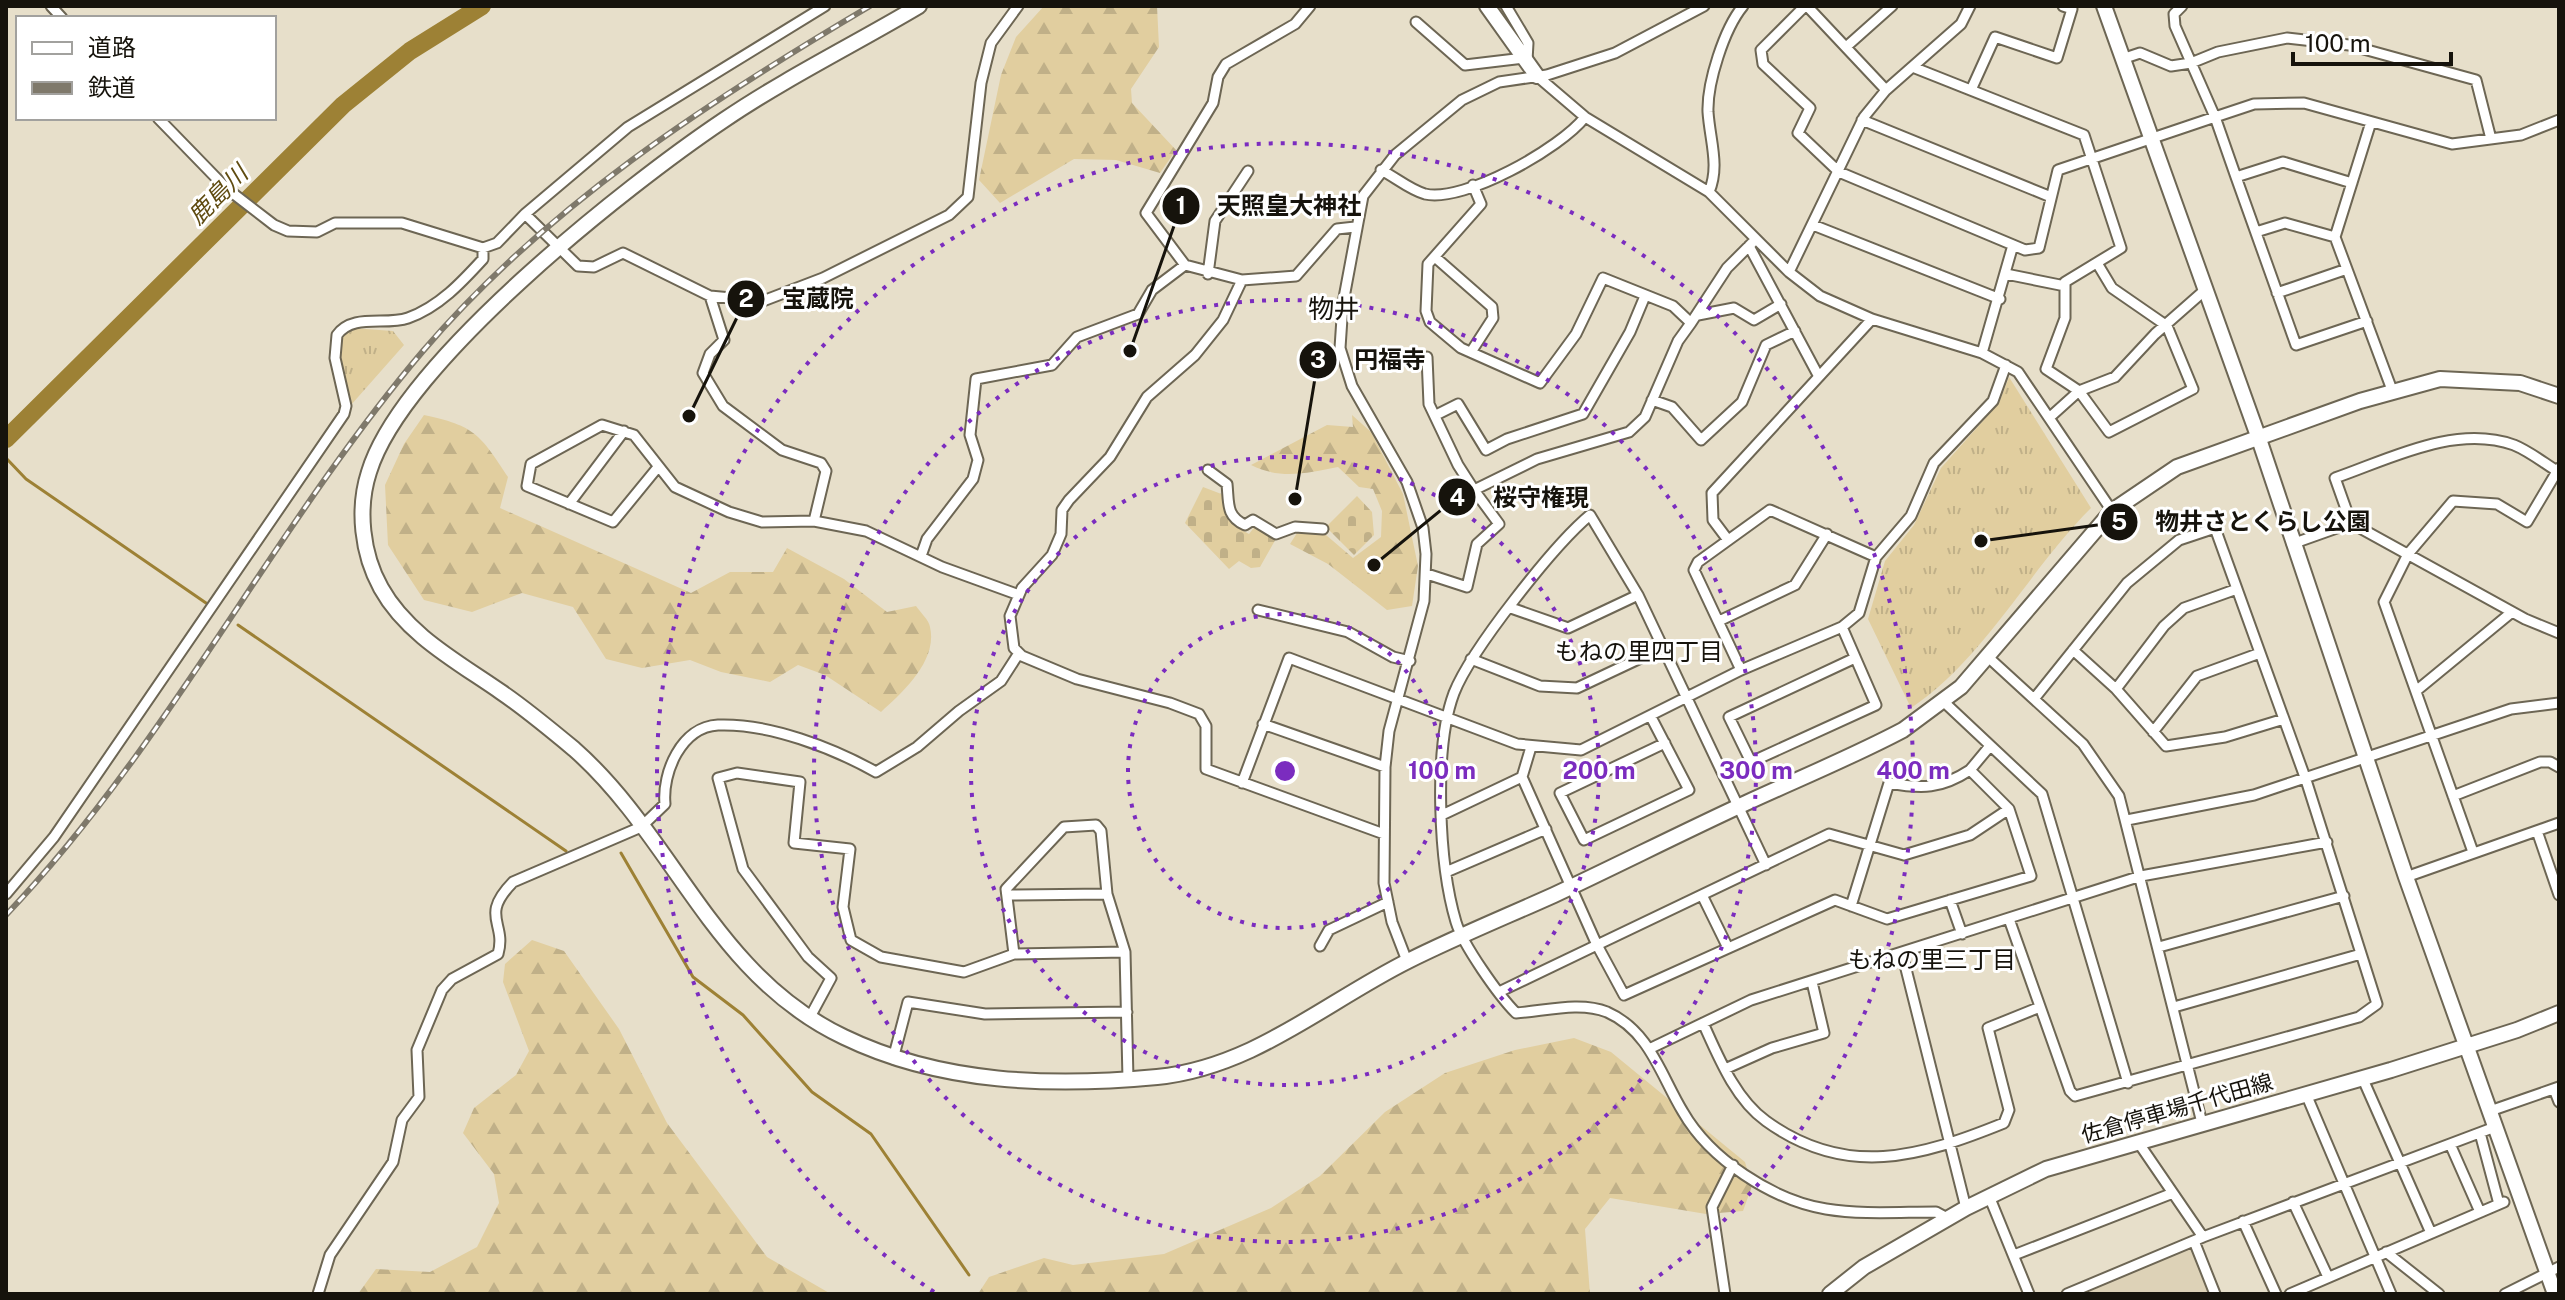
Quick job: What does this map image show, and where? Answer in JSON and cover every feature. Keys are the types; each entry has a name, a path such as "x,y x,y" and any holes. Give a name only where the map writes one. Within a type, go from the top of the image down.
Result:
{"street":[{"path":"160,120 226,188 274,225 288,231 317,232 335,223 402,223 483,248 497,243 525,214 628,127 825,6"},
{"path":"919,6 726,118 647,176 477,322 390,427 367,478 362,512 366,550 379,586 417,633 519,704 580,755 641,827 735,953 766,984 837,1034 893,1059 947,1073 998,1079 1128,1079 1205,1069 1241,1058 1407,961 1878,743 1944,702 1988,657 2112,511 2177,467 2392,390 2440,379 2520,383 2559,396"},
{"path":"525,214 572,262 586,267 623,253 710,296 763,301 823,278 949,215 968,197 981,83 991,43 1018,6"},
{"path":"1310,6 1295,24 1226,64 1218,77 1213,103 1146,213 1185,265 1208,274 1242,280 1296,276 1337,229 1355,227"},
{"path":"1487,6 1537,76 1585,117 1709,192 1789,272 1820,296 1872,319 1982,353 2018,372 2112,511"},
{"path":"1506,6 1528,43 1525,60"},
{"path":"1407,961 1388,902 1384,834 1385,767 1397,697 1410,661 1427,574 1423,528 1407,482 1352,386 1340,348 1355,227 1363,196 1381,170 1462,100 1499,82 1537,76 1615,53 1704,6"},
{"path":"1709,192 1716,179 1708,112 1709,83 1743,6"},
{"path":"1886,90 1806,6 1761,50 1763,64 1810,108 1798,133 1839,172 2025,250 2039,248 2058,170 2091,156 2254,104 2304,103 2452,144 2521,135 2559,120"},
{"path":"1846,47 1892,6"},
{"path":"1789,272 1862,120 1886,90 1915,68 1961,24 1970,6"},
{"path":"1971,90 1995,37 2057,58 2072,9 2063,6"},
{"path":"2104,6 2258,436 2406,877 2495,1127 2553,1270 2555,1294"},
{"path":"2182,6 2174,14 2175,26 2215,117 2296,345 2367,321"},
{"path":"1416,22 1465,65 1525,60"},
{"path":"2122,59 2140,53 2171,66 2191,63 2218,52 2287,38 2349,45 2476,80 2491,139"},
{"path":"1915,68 2084,135 2121,248 2065,282 2065,318 2046,369 2079,391 2109,432 2193,389 2167,326 2112,288 2097,263"},
{"path":"1381,170 1428,195 1473,185 1503,174 1560,143 1585,117"},
{"path":"1862,120 2051,197"},
{"path":"2371,122 2335,237 2392,390"},
{"path":"2236,177 2283,162 2352,183"},
{"path":"1208,274 1215,221 1248,171"},
{"path":"1473,185 1481,204 1427,270 1426,311 1430,322 1471,352 1540,383 1576,334 1603,278 1673,306 1695,319 1734,308 1754,320 1781,304"},
{"path":"2256,232 2285,223 2335,237"},
{"path":"1813,225 2000,299"},
{"path":"1474,490 1537,459 1629,432 1645,417 1678,341 1727,268 1757,238"},
{"path":"1982,353 2000,299 2013,245"},
{"path":"1749,246 1818,375"},
{"path":"6,894 54,837 344,414 346,406 335,358 337,335 349,324 391,322 424,311 458,287 483,259 483,248"},
{"path":"1435,257 1492,307 1493,318 1471,352"},
{"path":"921,556 927,539 973,479 978,460 970,435 976,379 1052,365 1077,337 1138,314 1152,290 1185,265"},
{"path":"2277,293 2347,269"},
{"path":"2006,274 2065,286"},
{"path":"1242,280 1223,320 1195,355 1147,397 1110,457 1062,510 1061,534 1052,555 1019,595 1010,625 1014,648 1077,679 1193,710 1206,726 1206,769 1384,834"},
{"path":"2049,418 2079,391 2115,377 2155,334 2205,290"},
{"path":"710,296 724,340 710,354 703,373 723,406 782,450 821,463 826,471 814,521"},
{"path":"1436,415 1458,404 1486,450 1507,439 1583,414 1630,332 1645,296"},
{"path":"1728,540 1713,520 1710,497 1872,319"},
{"path":"1652,400 1672,407 1701,440 1742,402 1766,345 1795,331"},
{"path":"1427,357 1429,404 1458,465 1499,524 1477,544 1467,587 1427,574"},
{"path":"1242,783 1289,658 1531,747 1581,750 1741,670 1842,627 1859,613 1876,557 1911,516 1934,463 1993,401 2006,365"},
{"path":"658,467 613,522 527,486 531,464 602,425 634,435 675,487 748,519 775,524 814,521 866,531 1019,595"},
{"path":"569,504 624,431"},
{"path":"2473,852 2384,602 2408,554 2453,501 2497,504 2527,522 2558,469 2515,446 2489,441 2443,440 2335,478 2351,523 2408,554 2512,612 2559,633"},
{"path":"1208,470 1227,484 1229,512 1234,520 1245,525 1253,520 1276,534 1295,527 1323,529"},
{"path":"1741,670 1694,567 1770,510 1876,557"},
{"path":"1766,865 1638,595 1590,515 1471,659 1453,696 1448,717 1442,815 1446,872 1463,937 1516,1013 1566,1007 1605,1011 1636,1032 1649,1049 1684,1115 1733,1165 1765,1186 1822,1209 1936,1212 1947,1218"},
{"path":"2292,544 2351,523"},
{"path":"2009,919 2072,1094 2079,1097 2359,1017 2377,1004 2306,780 2215,528 2183,538 2127,583 2034,699"},
{"path":"1719,621 1795,585 1827,534"},
{"path":"2116,689 2164,626 2184,608 2237,589"},
{"path":"1511,608 1568,628 1638,595"},
{"path":"1258,610 1348,632 1393,657 1410,661"},
{"path":"2416,691 2512,612"},
{"path":"1842,627 1876,705 1751,762 1729,717 1855,658"},
{"path":"1471,659 1540,686 1577,688 1664,647"},
{"path":"2073,650 2116,689 2153,732 2171,747 2225,737 2284,719"},
{"path":"318,1294 330,1255 393,1162 402,1120 419,1097 417,1050 442,990 452,979 498,954 495,915 501,894 513,882 641,827 665,804 663,785 679,749 701,731 716,725 782,734 826,747 876,772 884,770 1001,681 1019,653"},
{"path":"2153,732 2197,676 2260,653"},
{"path":"1988,657 2099,761 2119,796 2202,1123"},
{"path":"1944,702 2042,794 2128,1083"},
{"path":"2127,820 2254,795 2525,706 2559,703"},
{"path":"1651,717 1665,743 1689,790 1584,840 1560,793 1665,743"},
{"path":"1263,724 1385,767"},
{"path":"1851,906 1889,783 1923,789 1957,779 1970,770 1990,746"},
{"path":"1531,747 1522,777 1597,945 1624,995 1835,900 1887,919 2031,876 2009,809 1970,770"},
{"path":"2453,796 2540,762 2550,762 2559,767"},
{"path":"810,1017 831,978 808,957 743,869 718,778 737,773 800,782 794,843 850,849 843,907 851,940 861,949 912,964 964,972 1014,954 1125,952"},
{"path":"1442,815 1522,777"},
{"path":"1501,991 1829,834 1904,855 1970,835 2009,809"},
{"path":"2406,877 2559,823"},
{"path":"1014,954 1006,889 1064,827 1096,825 1101,831 1107,894 1125,952 1128,1079"},
{"path":"1446,872 1546,829"},
{"path":"2537,831 2559,895"},
{"path":"1649,1049 1751,1000 2141,876 2327,842"},
{"path":"1007,895 1107,894"},
{"path":"1702,895 1728,948"},
{"path":"2159,947 2344,896"},
{"path":"1950,900 1962,934"},
{"path":"1320,946 1329,930 1388,902"},
{"path":"1902,953 1966,1208"},
{"path":"2174,1007 2361,954"},
{"path":"1725,1069 1772,1048 1824,1033 1812,982"},
{"path":"893,1059 908,1002 985,1014 1127,1012"},
{"path":"1703,1023 1725,1069 1765,1120 1829,1154 1911,1156 1949,1145 2007,1119 2009,1110 1988,1028 2040,1007"},
{"name":"佐倉停車場千代田線","path":"1830,1294 1864,1267 1947,1218 2046,1169 2468,1046 2559,1013"},
{"path":"2362,1077 2431,1233"},
{"path":"2490,1111 2557,1088 2559,1102"},
{"path":"2306,1094 2391,1294"},
{"path":"2067,1294 2243,1221 2495,1127"},
{"path":"2290,1294 2501,1203 2480,1133"},
{"path":"2138,1142 2173,1193 2198,1239 2215,1294"},
{"path":"2450,1144 2480,1212"},
{"path":"1725,1294 1712,1207 1733,1165"},
{"path":"2014,1255 2173,1193"},
{"path":"1989,1196 2029,1294"},
{"path":"2293,1202 2328,1277"},
{"path":"2243,1221 2276,1294"},
{"path":"2386,1252 2439,1294"},
{"path":"2505,1294 2553,1270"}],"shaded area":[{"path":"2190,1248 2210,1294 2079,1294"}],"green space":[{"path":"1044,6 1157,6 1159,47 1131,89 1132,103 1176,150 1160,173 1116,160 1074,159 1000,203 979,180 1001,75 1016,37"},
{"path":"352,328 393,331 404,345 351,405 341,363 340,336"},
{"path":"2009,377 2091,508 1961,665 1911,708 1868,619 1885,561 1914,525 1941,468 1999,403"},
{"path":"424,415 455,423 483,441 508,477 500,508 691,593 730,572 773,572 787,548 844,579 887,612 916,606 930,627 931,640 924,664 908,686 881,712 825,675 798,665 770,682 721,672 690,660 642,668 606,659 573,607 522,593 472,612 424,600 388,545 385,485 404,444"},
{"path":"1352,415 1371,432 1403,494 1418,566 1412,606 1387,610 1328,564 1290,544 1297,533 1326,535 1353,558 1381,537 1382,511 1373,489 1359,487 1338,467 1284,474 1251,465 1327,425 1353,427"},
{"path":"1203,487 1224,495 1226,515 1237,526 1249,534 1256,525 1277,537 1260,567 1251,568 1239,561 1229,569 1185,523"},
{"path":"1357,496 1372,512 1374,535 1354,555 1326,527"},
{"path":"532,940 564,951 619,1029 667,1123 767,1257 831,1294 358,1294 376,1269 430,1272 477,1247 499,1203 494,1174 463,1133 474,1108 516,1075 529,1051 503,982 505,964"},
{"path":"1574,1038 1611,1052 1745,1162 1752,1186 1743,1211 1706,1214 1610,1198 1585,1229 1590,1294 978,1294 989,1277 1044,1258 1073,1265 1164,1254 1271,1208 1320,1176 1385,1112 1445,1073 1515,1050"}],"waterway":[{"name":"鹿島川","path":"6,439 343,105 410,51 482,6"},
{"path":"6,458 26,479 206,603"},
{"path":"238,625 566,851"},
{"path":"621,853 693,977 743,1015 812,1092 871,1134 969,1275"}],"railway":[{"path":"6,915 64,849 118,780 368,419 471,298 576,203 632,160 749,80 870,6"}],"place":[{"name":"天照皇大神社","path":"1130,351"},
{"name":"宝蔵院","path":"689,416"},
{"name":"円福寺","path":"1295,499"},
{"name":"物井さとくらし公園","path":"1981,541"},
{"name":"桜守権現","path":"1374,565"}],"district":[{"name":"物井","path":"1334,309"},
{"name":"もねの里四丁目","path":"1639,652"},
{"name":"もねの里三丁目","path":"1932,960"}]}
